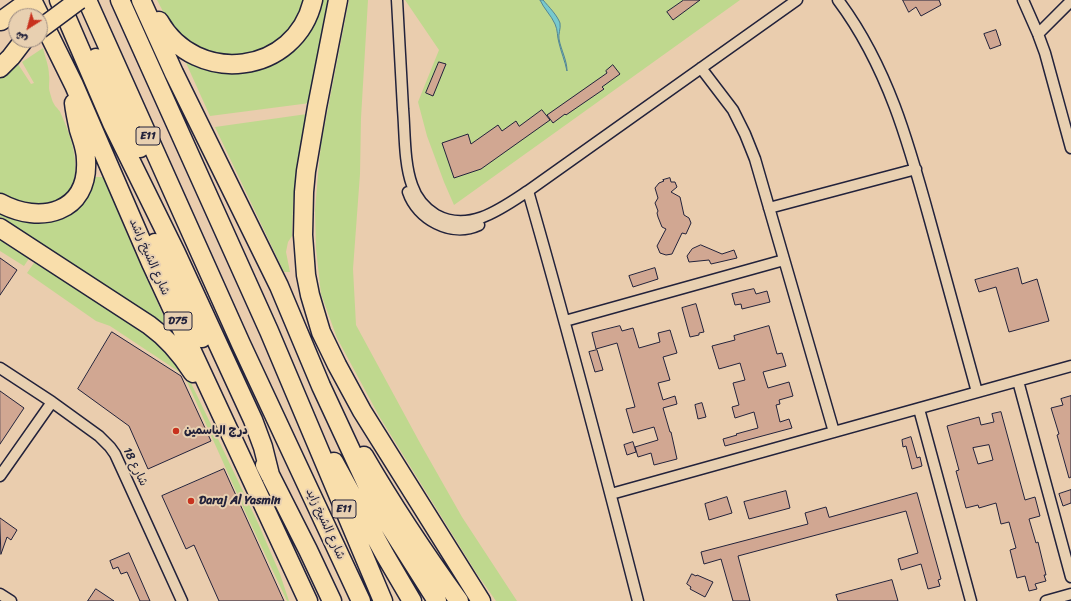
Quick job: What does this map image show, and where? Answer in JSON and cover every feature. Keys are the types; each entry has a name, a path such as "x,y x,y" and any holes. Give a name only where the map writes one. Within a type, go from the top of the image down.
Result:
{"highway":[{"path":"1,21 31,0"},
{"name":"شارع الشيخ راشد","path":"31,0 74,85 151,263 308,601"},
{"path":"59,0 112,123 176,253 253,420 263,447 270,475"},
{"path":"69,0 170,209 192,248 209,272"},
{"path":"48,23 79,0"},
{"name":"E11","path":"86,0 209,272"},
{"name":"E11","path":"120,0 219,218 305,417"},
{"path":"141,0 174,73 263,253 321,386 368,487 387,522 437,601"},
{"path":"148,0 166,32 180,47 215,63 234,65 262,60 286,46 304,24 313,0"},
{"path":"338,0 306,171 304,192 302,235 306,275 310,295 321,332 337,365 362,411 378,445 466,601"},
{"path":"0,68 18,48"},
{"path":"0,203 16,211 25,213 49,213 66,206 79,192 84,181 86,159 76,115 74,85"},
{"path":"114,176 132,201 147,227 305,543 332,601"},
{"path":"0,228 145,322 166,339 183,358 191,370 226,434 245,464"},
{"name":"شارع الشيخ زايد","path":"209,272 361,601"},
{"path":"289,310 306,341 343,418 371,468 423,550 459,601"},
{"path":"362,411 481,601"},
{"path":"305,417 336,465 412,601"},
{"name":"شارع الشيخ زايد","path":"305,417 383,601"}],"street":[{"path":"397,0 406,158 406,186 410,198 417,209 426,218 438,225 463,229 476,227 488,221 499,210 797,0"},
{"path":"838,0 864,39 881,70 894,103 916,169 977,392"},
{"path":"1023,0 1038,34 1051,72 1071,148"},
{"path":"1038,34 1071,1"},
{"path":"701,68 733,110 755,159 834,432"},
{"path":"769,208 916,169"},
{"path":"528,191 565,321 638,601"},
{"path":"565,321 784,260"},
{"path":"611,494 1071,366"},
{"name":"شارع 18","path":"0,368 100,436 110,447 115,454 182,601"},
{"path":"1018,381 1071,577"},
{"path":"0,476 52,402"},
{"path":"919,408 971,601"},
{"path":"0,594 11,601"},
{"path":"1046,601 1071,594"}],"green space":[{"path":"157,0 305,0 292,27 270,48 232,58 205,52 183,38 167,19"},
{"path":"322,0 329,0 310,103 210,116 182,54 218,70 232,73 254,72 265,68 275,64 294,52 301,44 314,23"},
{"path":"349,0 368,0 361,118 360,174 353,269 356,325 462,517 517,601 496,601 477,574 379,416 337,338 321,294 316,249 315,210 318,174 321,144"},
{"path":"405,0 740,0 454,205 427,136 418,102 439,50"},
{"path":"43,48 48,68 50,93 53,103 66,125 73,150 75,176 71,187 64,196 46,205 25,204 0,193 0,78 18,64 31,84 34,83 22,62"},
{"path":"307,114 296,175 292,236 288,242 286,252 290,272 284,272 215,127"},
{"path":"95,177 103,177 165,319 163,323 0,217 0,210 14,217 40,223 57,220 75,210 90,192"},
{"path":"0,237 30,257 24,266 0,251"},
{"path":"36,260 153,336 183,369 258,523 280,574 289,601 287,601 248,518 184,375 110,326 96,321 27,273"}],"water":[{"path":"540,0 543,0 550,8 560,23 559,39 567,71 558,41 556,26"}],"building":[{"path":"684,0 700,0 673,20 667,12"},
{"path":"903,0 939,0 941,5 921,16 916,7 909,12"},
{"path":"996,30 1001,45 990,49 984,34"},
{"path":"439,62 446,64 433,96 426,93"},
{"path":"613,65 620,74 602,87 604,89 553,123 547,115 607,73 606,71"},
{"path":"542,110 550,120 481,169 454,178 442,143 468,134 471,144 498,125 502,131 516,121 519,126"},
{"path":"670,178 671,182 675,182 677,187 671,192 680,197 684,215 689,218 691,223 686,234 682,233 672,254 666,255 660,253 657,246 666,229 662,227 658,217 658,211 655,203 658,198 655,188 659,183 664,181 663,180"},
{"path":"701,245 722,254 734,250 737,258 711,264 709,260 689,262 687,256 692,249"},
{"path":"0,258 17,270 0,295"},
{"path":"655,268 658,279 633,287 629,276"},
{"path":"1018,268 1022,284 1037,279 1049,321 1009,332 996,287 979,292 975,280"},
{"path":"754,289 756,294 767,291 770,302 742,309 741,304 735,305 732,294"},
{"path":"696,304 704,332 690,337 682,308"},
{"path":"620,326 622,331 633,328 639,348 660,342 658,333 670,330 677,353 663,357 670,380 658,383 663,400 675,396 677,404 663,408 671,432 677,459 654,465 651,453 638,457 635,447 658,440 654,427 633,433 626,409 635,407 617,343 596,349 592,333"},
{"path":"769,326 777,354 782,353 786,366 763,372 768,388 789,382 793,396 779,400 780,404 776,405 780,422 789,419 792,428 725,446 723,439 758,428 754,412 735,418 732,407 739,405 733,383 745,380 740,363 719,369 712,346 735,340 734,336"},
{"path":"112,332 181,376 211,441 148,469 129,426 78,389"},
{"path":"597,350 603,370 595,372 589,352"},
{"path":"0,391 24,408 0,444"},
{"path":"1071,396 1071,477 1069,478 1057,435 1059,434 1051,408 1063,405 1061,399"},
{"path":"702,403 706,417 698,419 695,405"},
{"path":"1001,412 1025,500 1035,497 1040,516 1029,519 1036,543 1038,542 1046,575 1044,575 1046,581 1035,584 1037,589 1029,591 1025,576 1017,578 1010,550 1016,548 1009,522 1001,524 996,503 979,508 978,505 966,508 956,471 959,470 947,426 979,417 981,425 994,422 992,414","holes":["989,445 993,460 978,464 973,448"]},
{"path":"911,437 917,458 920,457 922,466 912,469 906,446 903,447 902,440"},
{"path":"633,442 636,452 627,455 624,445"},
{"path":"224,469 284,601 219,601 194,545 186,549 162,496"},
{"path":"1071,490 1071,503 1063,506 1059,494"},
{"path":"786,491 790,508 749,519 744,502"},
{"path":"917,493 941,579 938,580 940,586 928,589 921,564 901,570 898,559 918,553 906,511 738,556 750,601 733,601 721,559 704,564 701,552 808,524 805,513 826,507 829,517"},
{"path":"727,497 732,513 709,520 705,504"},
{"path":"0,518 17,530 11,540 7,537 1,554"},
{"path":"129,553 150,601 140,601 127,572 121,574 118,567 113,569 110,561"},
{"path":"692,574 713,582 705,597 690,589 691,587 687,584"},
{"path":"892,580 898,601 838,601 836,595"},
{"path":"96,589 114,601 88,601"}],"place":[{"name":"درج الياسمين","path":"176,431"},
{"name":"Daraj Al Yasmin","path":"191,501"}]}
